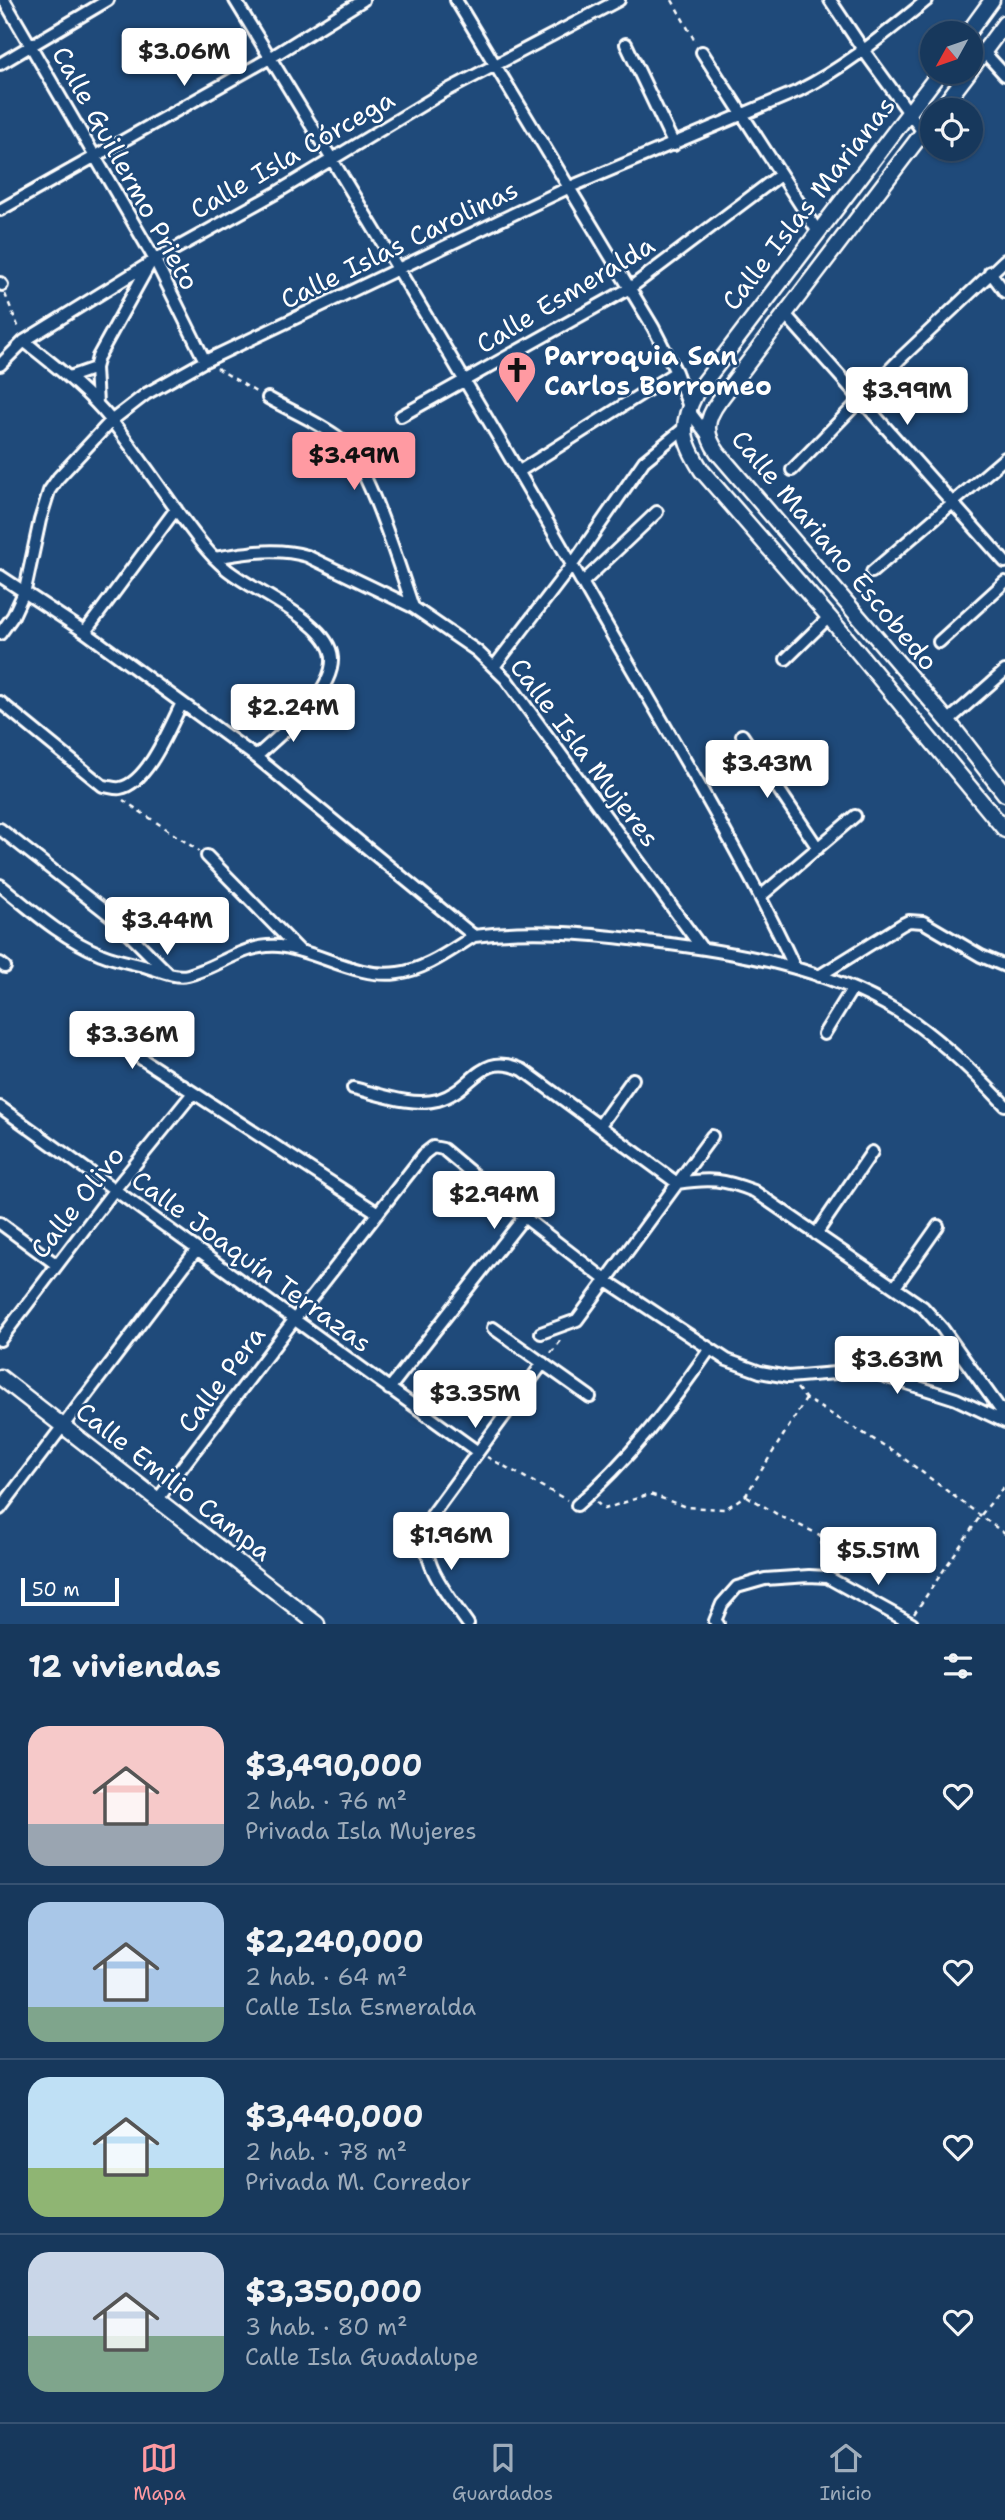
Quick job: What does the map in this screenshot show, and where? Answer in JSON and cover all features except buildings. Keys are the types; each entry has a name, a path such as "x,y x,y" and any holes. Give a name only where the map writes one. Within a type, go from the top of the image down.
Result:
{"main road":[{"path":"977,21 992,0"},
{"name":"Calle Islas Marianas","path":"984,52 1005,23"},
{"name":"Calle Islas Marianas","path":"683,429 696,393 731,344 931,84"},
{"name":"Calle Islas Marianas","path":"708,436 708,421 712,411 920,136"},
{"name":"Calle Mariano Escobedo","path":"683,429 687,443 702,471 829,617 1005,830"},
{"name":"Calle Mariano Escobedo","path":"708,436 726,463 948,720 1005,794"},
{"name":"Calle Emilio Campa","path":"0,1377 317,1624"}],"street":[{"name":"Calle Guillermo Prieto","path":"4,0 153,261 205,361"},
{"path":"0,64 108,0"},
{"path":"235,0 333,159 572,565 761,895 795,968"},
{"path":"0,210 270,58 363,0"},
{"name":"Calle Mariano Escobedo","path":"456,0 630,288 676,372 696,423 708,436"},
{"name":"Calle Isla Córcega","path":"0,365 24,341 153,261 495,63 619,0"},
{"path":"830,0 863,51 920,128"},
{"name":"Calle Islas Carolinas","path":"0,634 20,604 25,590 49,491 111,421 146,394 205,361 570,187 742,117 818,81 863,51 927,0"},
{"path":"626,44 674,145"},
{"path":"702,52 818,232"},
{"path":"984,52 1005,75"},
{"name":"Calle Esmeralda","path":"401,416 630,288 780,175"},
{"path":"792,470 861,398 1005,260"},
{"path":"97,404 95,368 104,345 153,261"},
{"path":"990,272 1005,292"},
{"path":"785,314 1005,562"},
{"path":"24,341 69,377 97,404 214,558 247,584 298,614 326,642 332,655 332,673 309,707 256,757"},
{"path":"69,377 95,368"},
{"path":"518,472 676,372"},
{"path":"268,398 340,439 352,452 414,607"},
{"path":"494,667 572,565 645,461 683,429"},
{"path":"872,572 1005,458"},
{"path":"85,632 176,509"},
{"path":"582,583 657,512"},
{"name":"Calle Isla Mujeres","path":"214,558 271,550 288,550 307,556 414,607 477,651 494,667 701,947"},
{"path":"0,576 85,632 256,757 474,936"},
{"path":"939,642 1005,582"},
{"path":"786,659 829,617"},
{"path":"948,720 1005,671"},
{"path":"0,702 103,786 120,788 135,780 148,766 182,703"},
{"path":"743,734 818,848"},
{"path":"761,895 855,816"},
{"path":"0,829 111,916 170,975"},
{"path":"207,856 300,951"},
{"path":"0,885 68,937 86,947 103,955 170,975 185,976 244,951 278,946 383,974 399,973 416,968 474,936 503,932 558,932 701,947 795,968 852,989 896,1011 962,1063 1005,1105"},
{"path":"818,976 903,924 915,920 1005,966"},
{"path":"824,1034 852,989"},
{"path":"85,1028 128,1050 378,1213"},
{"path":"353,1088 425,1102 440,1100 454,1093 491,1065 510,1064 523,1070 677,1182 707,1179 731,1182 754,1192 923,1307 942,1328 1005,1416"},
{"path":"600,1125 633,1079"},
{"name":"Calle Olivo","path":"0,1340 115,1189 193,1093"},
{"name":"Calle Joaquín Terrazas","path":"0,1107 478,1452"},
{"path":"541,1333 577,1320 712,1136"},
{"name":"Calle Pera","path":"158,1499 294,1320 424,1154 433,1147 443,1149 524,1217"},
{"path":"816,1234 872,1152"},
{"path":"389,1389 524,1217 607,1281 727,1360 760,1372 788,1377 859,1371 878,1374 956,1399 1005,1422"},
{"path":"0,1223 57,1265"},
{"path":"895,1287 938,1226"},
{"path":"0,1509 197,1249"},
{"path":"493,1328 590,1397"},
{"path":"576,1505 660,1418 709,1350"},
{"path":"468,1624 435,1576 425,1543 425,1533 432,1515 543,1363"},
{"path":"718,1624 715,1621 722,1604 737,1587 785,1576 827,1577 909,1623"}],"path":[{"path":"672,0 702,52"},
{"path":"1,284 24,341"},
{"path":"205,361 268,398"},
{"path":"103,786 207,856"},
{"path":"543,1363 577,1320"},
{"path":"788,1377 806,1399 895,1452 1005,1534"},
{"path":"588,1495 604,1509 650,1494 686,1507 725,1509 746,1495 806,1399"},
{"path":"478,1452 576,1505"},
{"path":"909,1623 981,1515 1005,1485"},
{"path":"746,1495 780,1516 820,1535 827,1577"}],"place":[{"name":"Parroquia San Carlos Borromeo","path":"517,404"}]}
